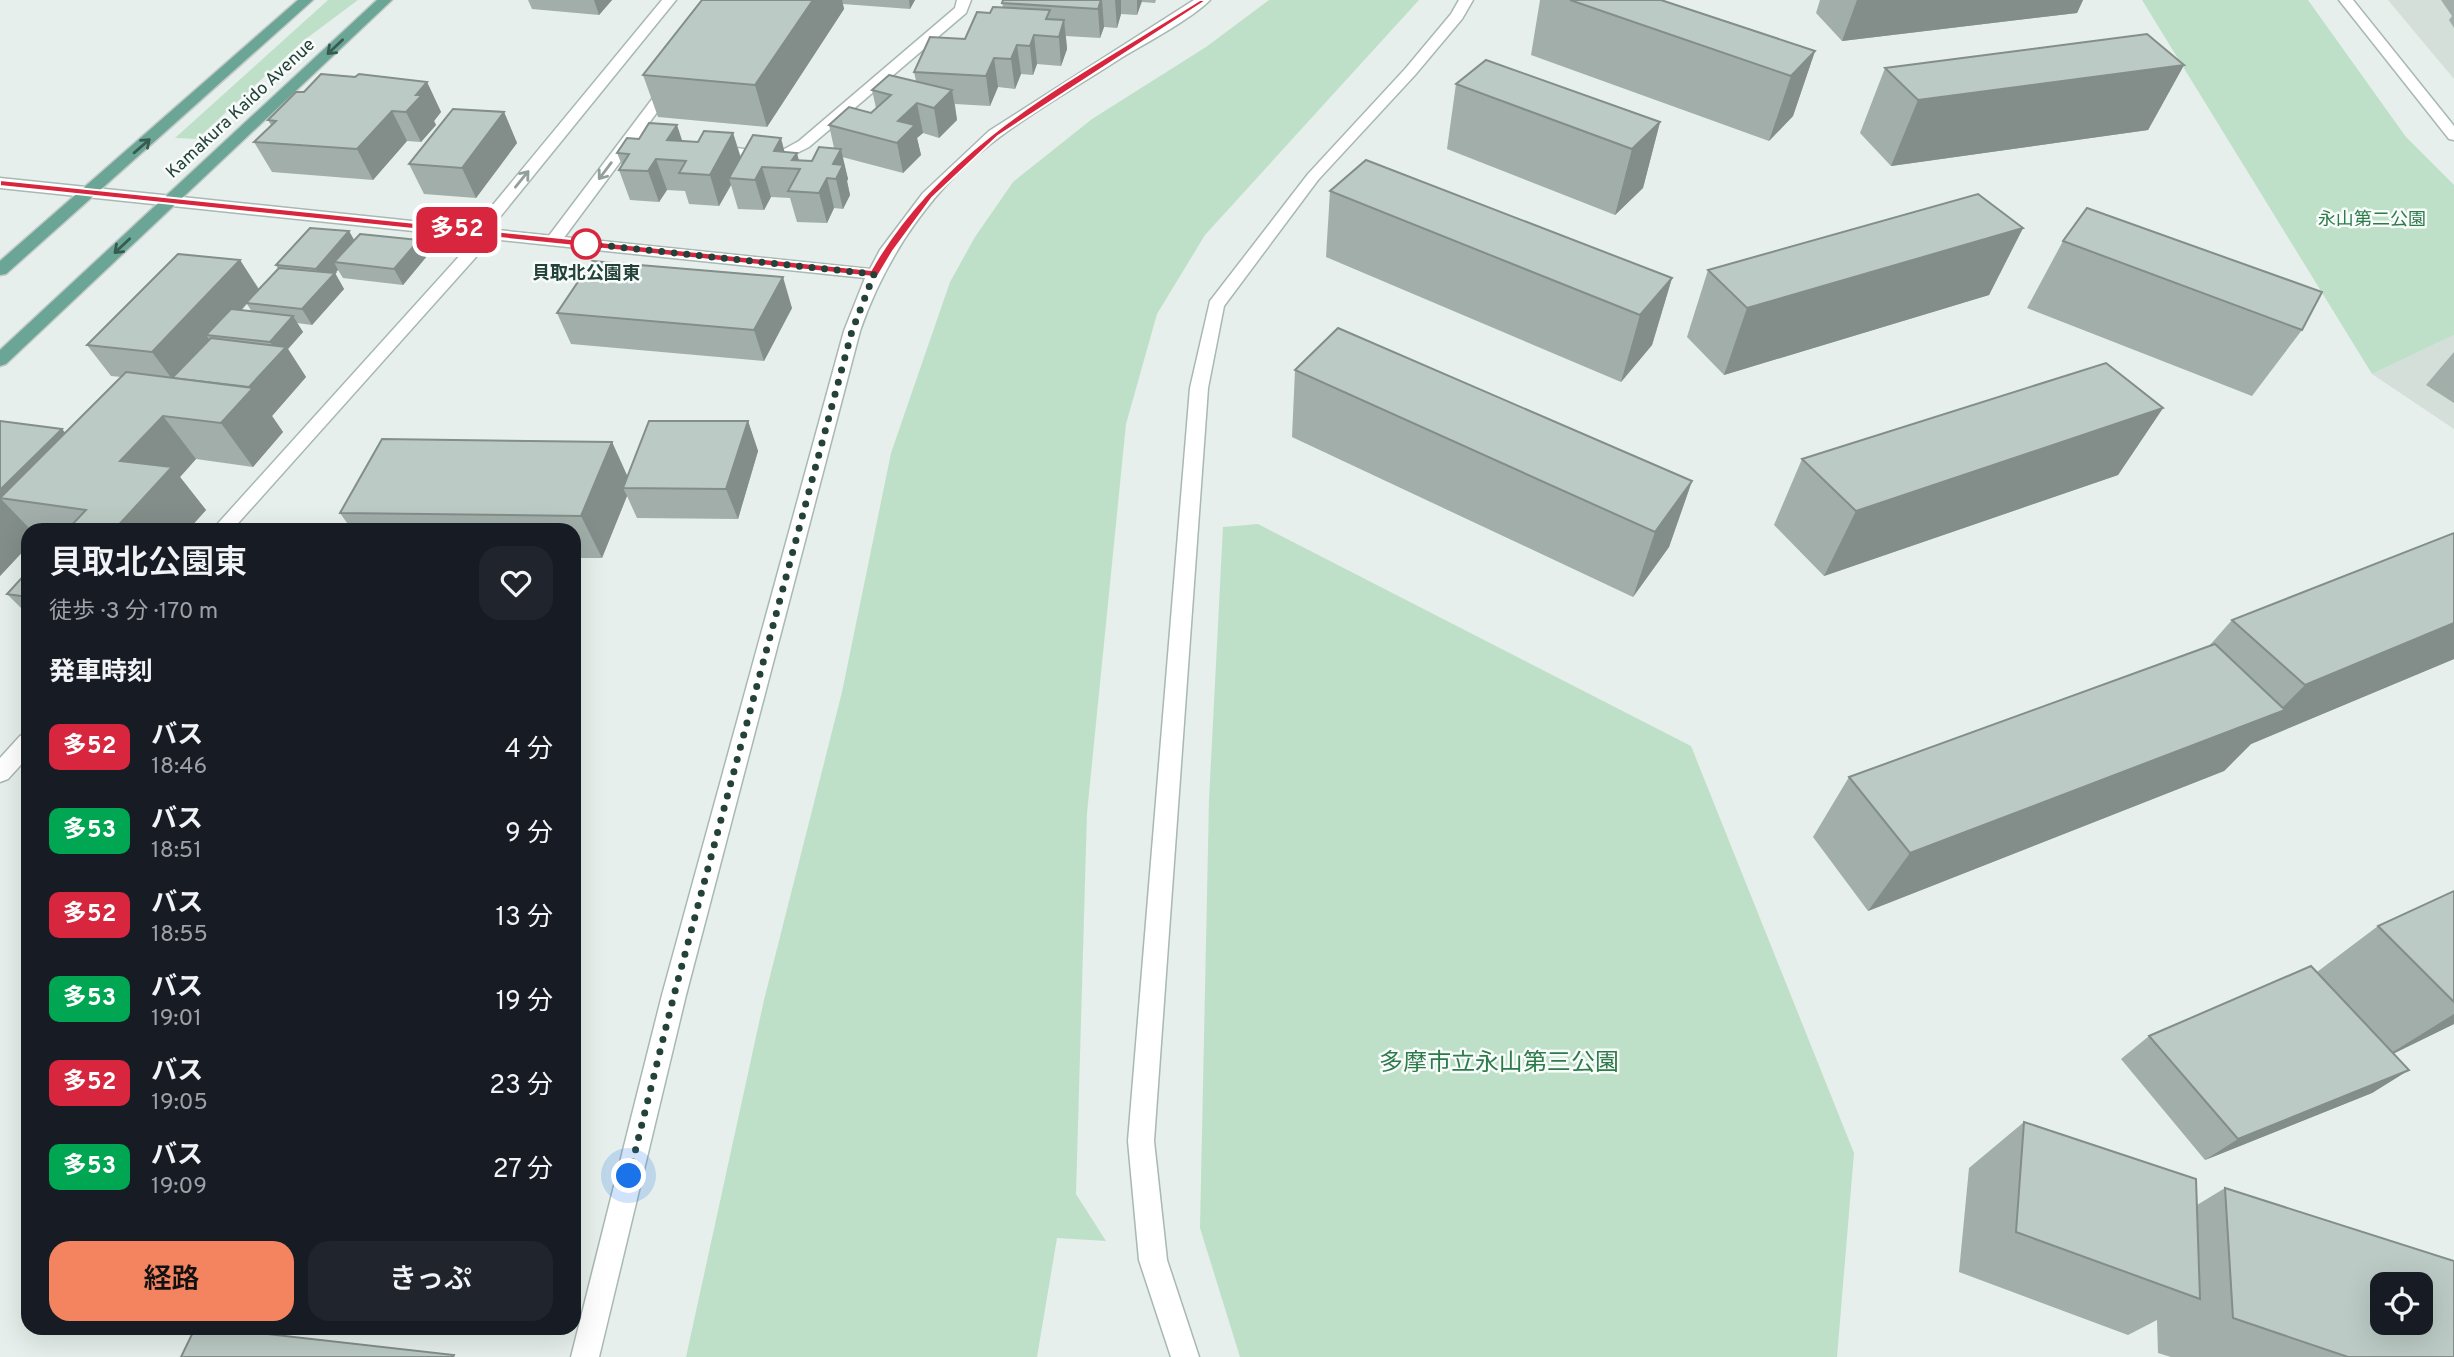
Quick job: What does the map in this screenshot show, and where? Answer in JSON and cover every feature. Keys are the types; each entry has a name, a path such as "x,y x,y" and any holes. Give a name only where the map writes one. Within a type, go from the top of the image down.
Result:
{"main road":[{"name":"Kamakura Kaido Avenue","path":"0,270 306,0"},
{"name":"Kamakura Kaido Avenue","path":"0,360 385,0"}],"street":[{"path":"227,523 470,254 479,232 669,0"},
{"path":"631,137 779,158 804,144 961,10 964,0"},
{"path":"585,1357 674,995 852,331 874,274 888,250 928,196 994,134 1203,0"},
{"path":"1185,1357 1153,1260 1140,1141 1199,388 1216,305 1313,177 1410,72 1457,16 1466,0"},
{"path":"2346,0 2454,136"},
{"path":"554,240 679,74"},
{"path":"0,183 874,274"},
{"path":"0,773 21,750"}],"shaded area":[{"path":"2388,0 2454,0 2454,79"},
{"path":"2454,335 2454,429 2372,374"}],"green space":[{"path":"328,0 358,0 303,41 197,139 175,138"},
{"path":"1269,0 1419,0 1205,235 1157,314 1126,424 1087,813 1076,1194 1106,1241 1057,1238 1037,1357 686,1357 764,1000 842,692 891,453 950,282 975,237 1013,182 1092,119 1206,47"},
{"name":"永山第二公園","path":"2142,0 2308,0 2406,137 2454,185 2454,335 2372,374"},
{"name":"多摩市立永山第三公園","path":"1258,524 1691,746 1854,1153 1837,1357 1240,1357 1200,1228 1209,800 1223,527"}],"building":[{"path":"702,0 813,0 755,85 643,75"},
{"path":"1003,0 1101,0 1098,9 1002,3"},
{"path":"1570,0 1661,0 1815,51 1791,76"},
{"path":"993,7 1050,10 1046,19 1064,20 1059,37 1034,35 1030,46 1017,45 1011,59 994,58 986,76 914,72 930,37 965,39 977,12 990,13"},
{"path":"2147,34 2184,65 1918,100 1885,68"},
{"path":"1486,60 1660,122 1632,149 1456,84"},
{"path":"321,74 355,77 359,74 427,82 416,95 422,95 406,112 392,111 357,149 254,142 276,121 268,120 296,92 304,92"},
{"path":"889,75 952,90 934,108 917,103 898,121 915,125 897,143 829,125 849,107 871,113 891,95 872,90"},
{"path":"453,109 504,112 462,168 409,164"},
{"path":"649,123 677,125 667,140 698,142 704,131 733,133 710,175 679,173 686,161 656,159 648,171 619,170 629,154 617,153 627,138 639,139"},
{"path":"753,135 781,138 774,151 797,153 792,160 812,161 819,147 841,149 833,164 843,165 836,179 827,178 819,193 788,191 800,169 762,167 755,180 729,178"},
{"path":"1366,160 1672,278 1640,315 1330,191"},
{"path":"1978,194 2023,228 1747,308 1708,270"},
{"path":"2087,208 2322,292 2302,330 2063,241"},
{"path":"310,228 349,231 316,269 276,265"},
{"path":"360,234 419,240 394,269 334,262"},
{"path":"178,254 240,260 152,352 87,345"},
{"path":"592,261 783,277 754,330 557,313"},
{"path":"279,268 335,273 302,309 246,303"},
{"path":"231,309 293,316 270,342 206,335"},
{"path":"1338,328 1692,481 1655,532 1295,370"},
{"path":"211,338 286,347 249,387 172,378"},
{"path":"2106,363 2163,408 1856,511 1802,459"},
{"path":"126,372 253,388 221,423 163,416 120,461 172,467 120,523 74,523 86,510 0,498"},
{"path":"0,421 62,429 0,490"},
{"path":"649,421 748,421 726,489 623,488"},
{"path":"382,439 612,442 581,516 340,513"},
{"path":"2454,533 2454,623 2305,685 2232,620"},
{"path":"21,579 21,596 7,594"},
{"path":"2215,644 2285,710 1910,853 1849,777"},
{"path":"2454,891 2454,1002 2378,926"},
{"path":"2311,966 2409,1070 2238,1139 2149,1036"},
{"path":"2024,1122 2196,1179 2200,1299 2016,1232"},
{"path":"2225,1188 2454,1261 2454,1357 2348,1357 2233,1318"},
{"path":"192,1335 277,1335 454,1355 453,1357 181,1357"}],"bus line":[{"name":"多52","path":"0,183 874,274 888,250 928,196 994,134 1203,0"}],"place":[{"name":"貝取北公園東","path":"586,244"}],"route":[{"path":"586,244 580,243 874,274 852,331 674,995 629,1176"}]}
